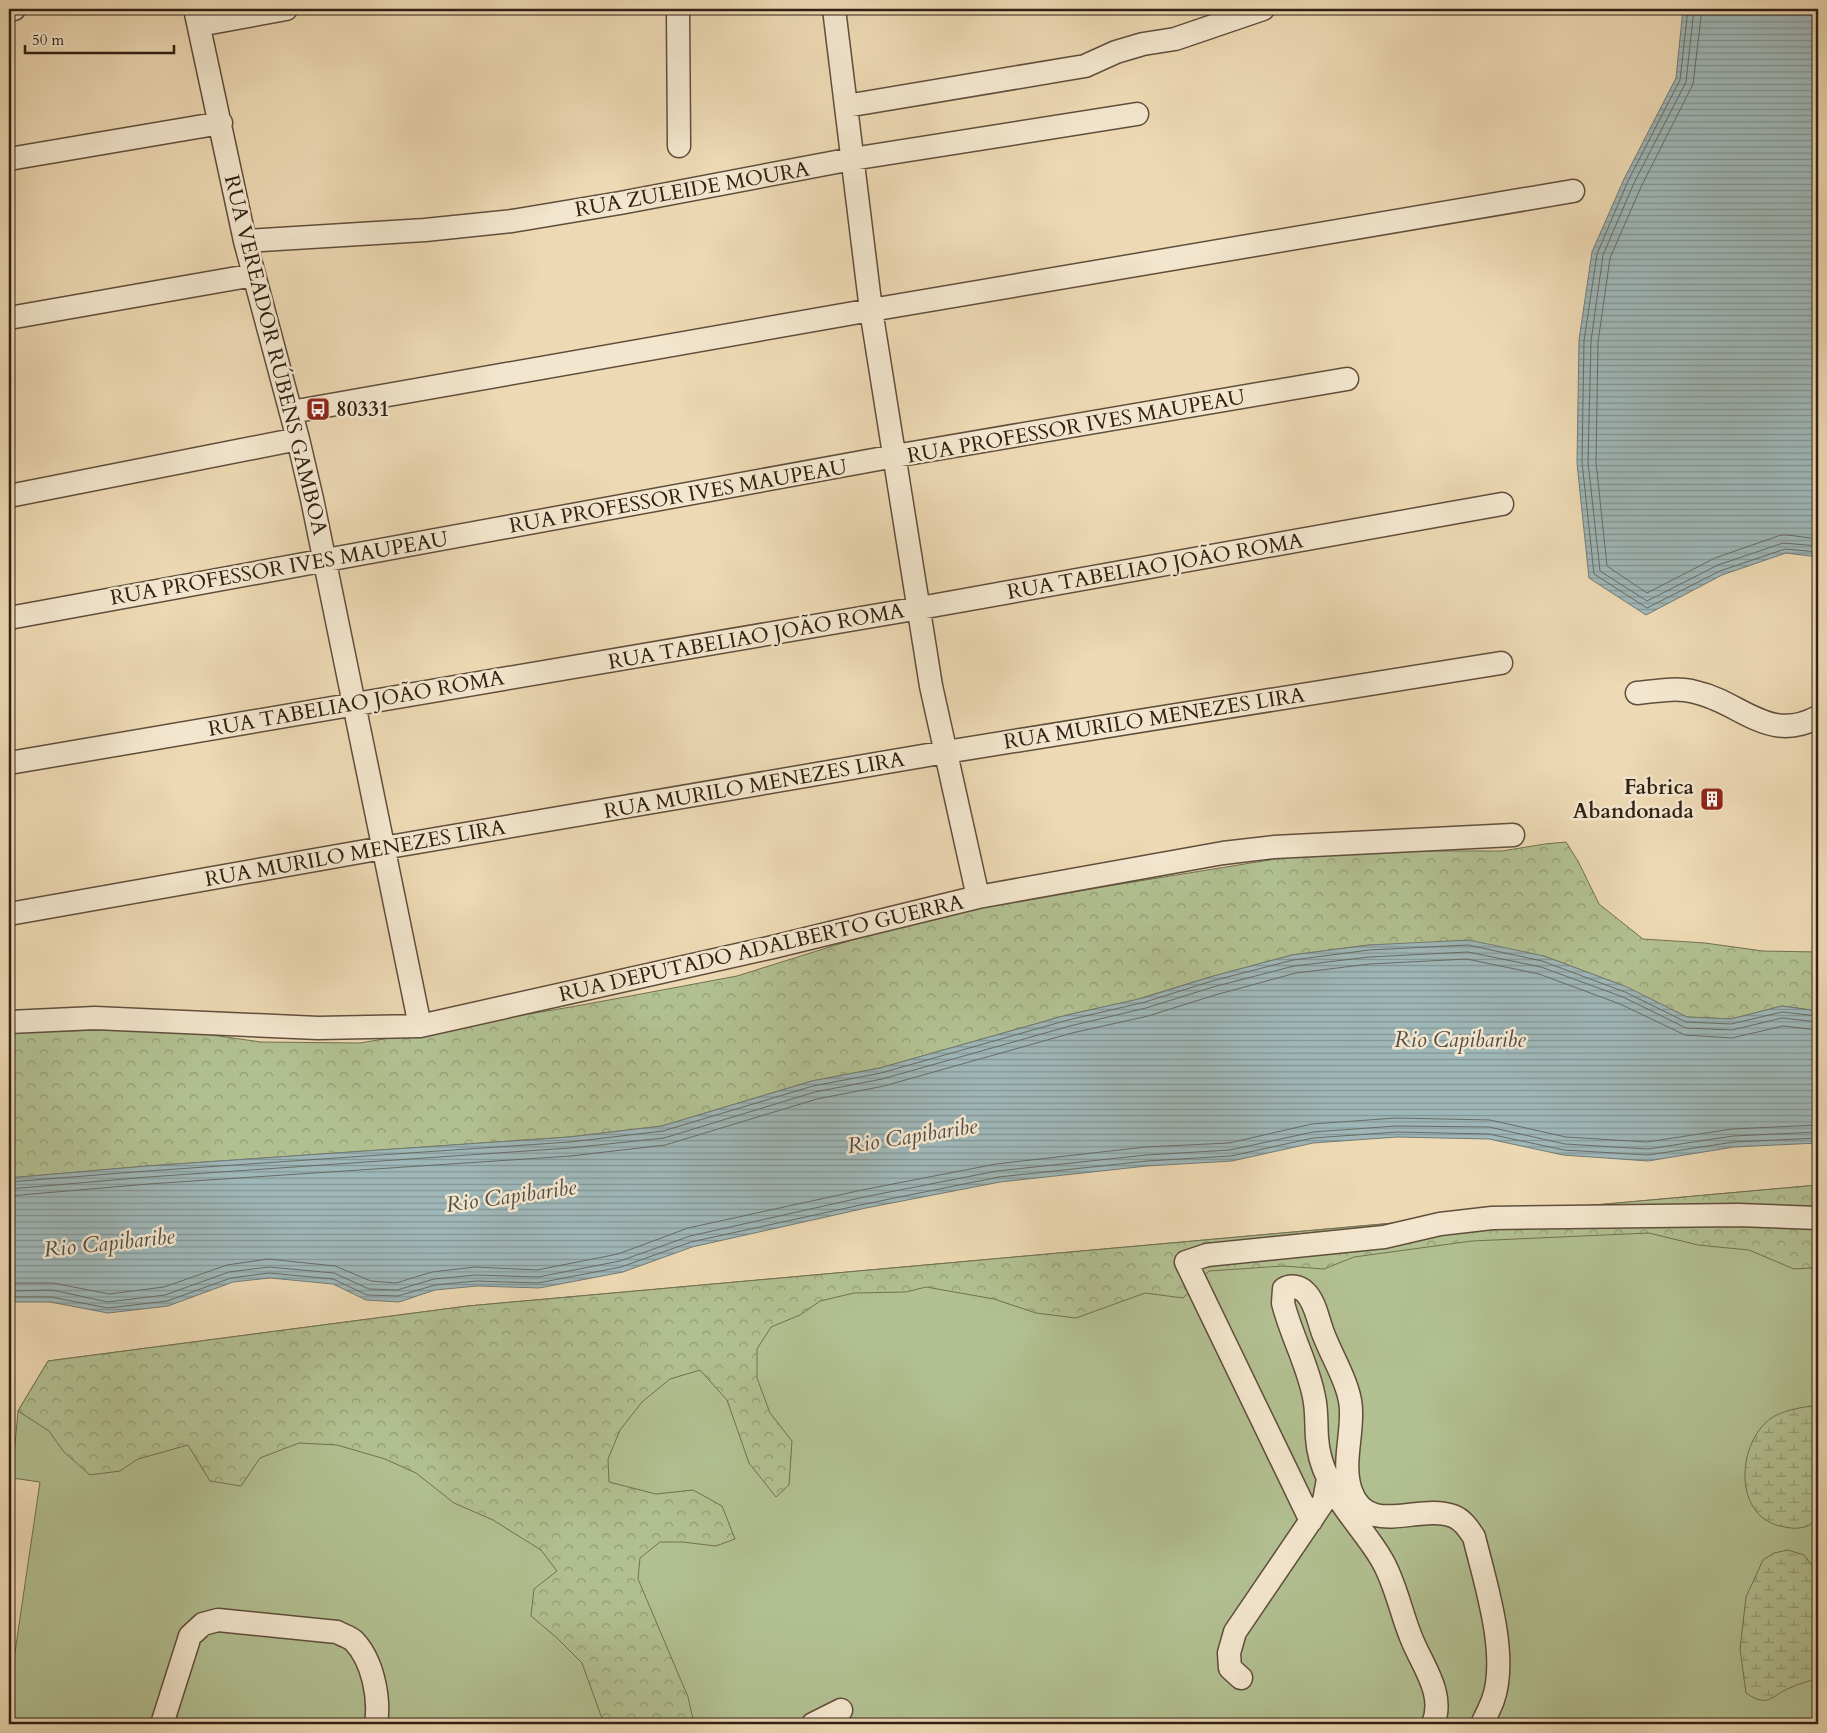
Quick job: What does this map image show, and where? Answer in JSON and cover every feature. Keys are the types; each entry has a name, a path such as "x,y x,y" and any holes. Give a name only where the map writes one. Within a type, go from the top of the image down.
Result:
{"street":[{"path":"9,10 14,9"},
{"path":"197,17 286,9"},
{"path":"678,9 679,146"},
{"path":"834,9 871,310 931,686 978,897"},
{"path":"846,106 1085,66 1125,49 1175,39 1263,9"},
{"name":"RUA VEREADOR RÚBENS GAMBOA","path":"197,17 245,241 298,439 326,560 420,1026"},
{"name":"RUA ZULEIDE MOURA","path":"245,241 426,230 512,221 620,203 852,159 1136,114"},
{"path":"9,158 221,123"},
{"path":"291,412 871,310 1573,191"},
{"path":"9,318 254,275"},
{"name":"RUA PROFESSOR IVES MAUPEAU","path":"9,618 895,456 1347,379"},
{"path":"9,496 298,439"},
{"name":"RUA TABELIAO JOÃO ROMA","path":"9,763 920,608 1502,504"},
{"name":"RUA MURILO MENEZES LIRA","path":"9,914 946,752 1501,662"},
{"path":"1637,693 1665,690 1694,691 1719,700 1766,724 1790,726 1809,722 1818,717"},
{"name":"RUA DEPUTADO ADALBERTO GUERRA","path":"9,1022 96,1018 318,1028 420,1026 772,947 978,897 1223,853 1266,848 1513,835"},
{"path":"1311,1520 1186,1262 1208,1255 1384,1237 1440,1224 1492,1218 1738,1215 1818,1218"},
{"path":"1433,1724 1436,1704 1434,1687 1404,1620 1394,1584 1382,1560 1342,1504 1328,1479 1320,1457 1317,1441 1315,1398 1289,1326 1283,1303 1284,1289 1291,1286 1304,1291 1310,1298 1322,1332 1348,1390 1351,1411 1348,1468 1351,1489 1357,1503 1366,1511 1378,1516 1404,1517 1438,1512 1454,1517 1466,1525 1474,1537 1495,1630 1498,1656 1498,1676 1494,1698 1482,1724"},
{"path":"1242,1678 1230,1668 1229,1653 1235,1632 1324,1501 1328,1479"},
{"path":"162,1724 190,1636 203,1624 218,1620 337,1632 353,1640 367,1661 374,1682 378,1716 376,1724"},
{"path":"812,1724 841,1710"}],"green space":[{"path":"1566,842 1578,861 1599,904 1643,939 1705,943 1763,951 1818,952 1818,1011 1782,1006 1731,1019 1687,1017 1619,984 1544,956 1369,945 1292,955 1135,1000 1067,1015 880,1068 812,1081 662,1126 569,1137 147,1166 9,1178 9,1033 162,1028 261,1042 360,1043 737,976 871,934 997,904 1325,851 1502,851"},
{"path":"1818,1185 1818,1724 9,1724 9,1693 40,1482 12,1478 18,1411 48,1361 468,1306"},
{"path":"1818,1185 1818,1263 1811,1268 1794,1269 1749,1250 1698,1245 1649,1233 1472,1241 1354,1257 1324,1269 1283,1266 1209,1271 1183,1298 1145,1293 1076,1318 1036,1313 994,1299 926,1287 906,1292 854,1293 820,1301 800,1315 771,1327 757,1349 757,1378 770,1413 792,1441 789,1485 776,1497 749,1463 727,1400 700,1370 670,1379 642,1402 620,1430 608,1459 609,1482 656,1494 693,1490 722,1506 735,1539 716,1546 682,1542 660,1542 640,1558 638,1579 688,1697 694,1724 604,1724 582,1663 531,1616 534,1589 557,1571 541,1550 493,1520 454,1503 416,1473 385,1459 337,1445 299,1443 260,1458 241,1486 210,1481 188,1445 138,1459 120,1471 90,1475 64,1452 49,1431 18,1411 48,1361 468,1306"},
{"path":"1818,1405 1818,1513 1813,1522 1806,1527 1780,1526 1765,1519 1754,1508 1747,1494 1745,1478 1746,1461 1751,1445 1759,1430 1775,1416 1793,1409"},
{"path":"1788,1550 1804,1555 1818,1573 1818,1679 1785,1690 1770,1699 1760,1700 1746,1693 1740,1649 1746,1597 1763,1560 1774,1553"}],"water":[{"path":"1683,9 1815,9 1818,12 1818,557 1786,553 1722,575 1646,615 1589,578 1577,463 1579,340 1592,252 1624,179 1676,78"},
{"name":"Rio Capibaribe","path":"1469,940 1544,956 1627,987 1687,1017 1731,1019 1782,1006 1818,1011 1818,1143 1734,1147 1648,1161 1563,1155 1489,1139 1397,1137 1313,1143 1232,1161 1147,1166 1000,1182 866,1208 692,1247 623,1272 539,1288 477,1286 435,1290 399,1302 366,1300 333,1284 270,1278 233,1282 168,1306 108,1313 50,1302 9,1302 9,1178 147,1166 569,1137 662,1126 812,1081 880,1068 1067,1015 1143,998 1210,977 1292,955 1369,945"}],"place":[{"name":"80331","path":"318,409"},
{"name":"Fabrica Abandonada","path":"1712,799"}]}
